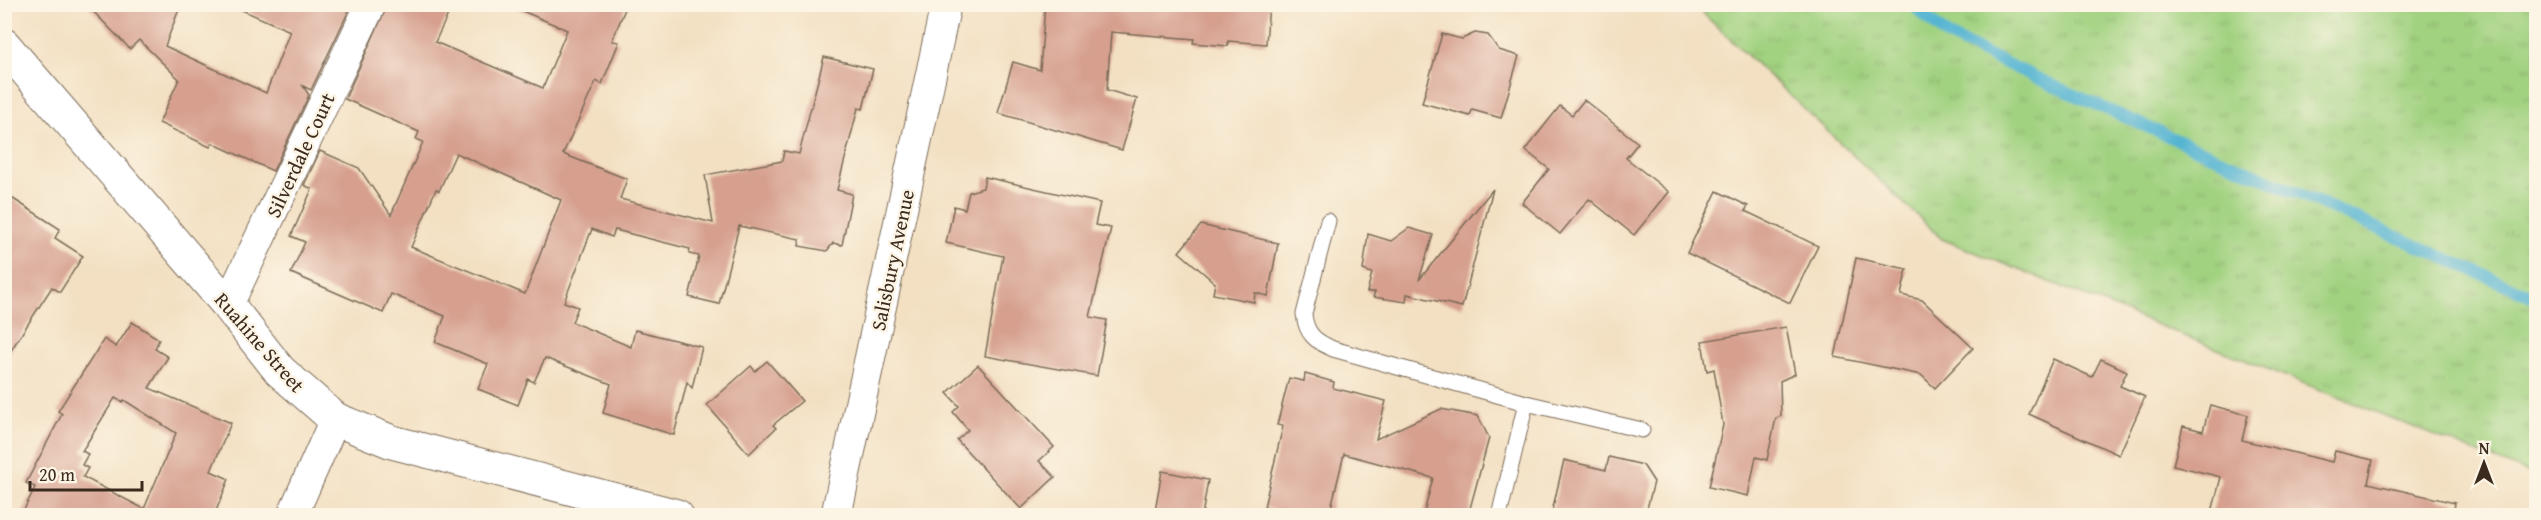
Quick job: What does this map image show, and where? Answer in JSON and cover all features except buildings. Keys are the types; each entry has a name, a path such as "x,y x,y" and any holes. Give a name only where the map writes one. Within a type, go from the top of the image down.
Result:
{"street":[{"name":"Silverdale Court","path":"228,305 371,4"},
{"name":"Salisbury Avenue","path":"836,516 946,4"},
{"name":"Ruahine Street","path":"4,45 228,305 280,371 334,419 392,442 677,516"},
{"path":"292,516 334,419"}],"lane":[{"path":"1328,221 1305,314 1305,327 1315,340 1333,349 1526,403 1642,430"},
{"path":"1499,516 1526,403"}],"green space":[{"path":"1694,5 2536,5 2536,476 1942,239"}],"waterway":[{"path":"1912,4 1946,35 2054,86 2536,298"}]}
